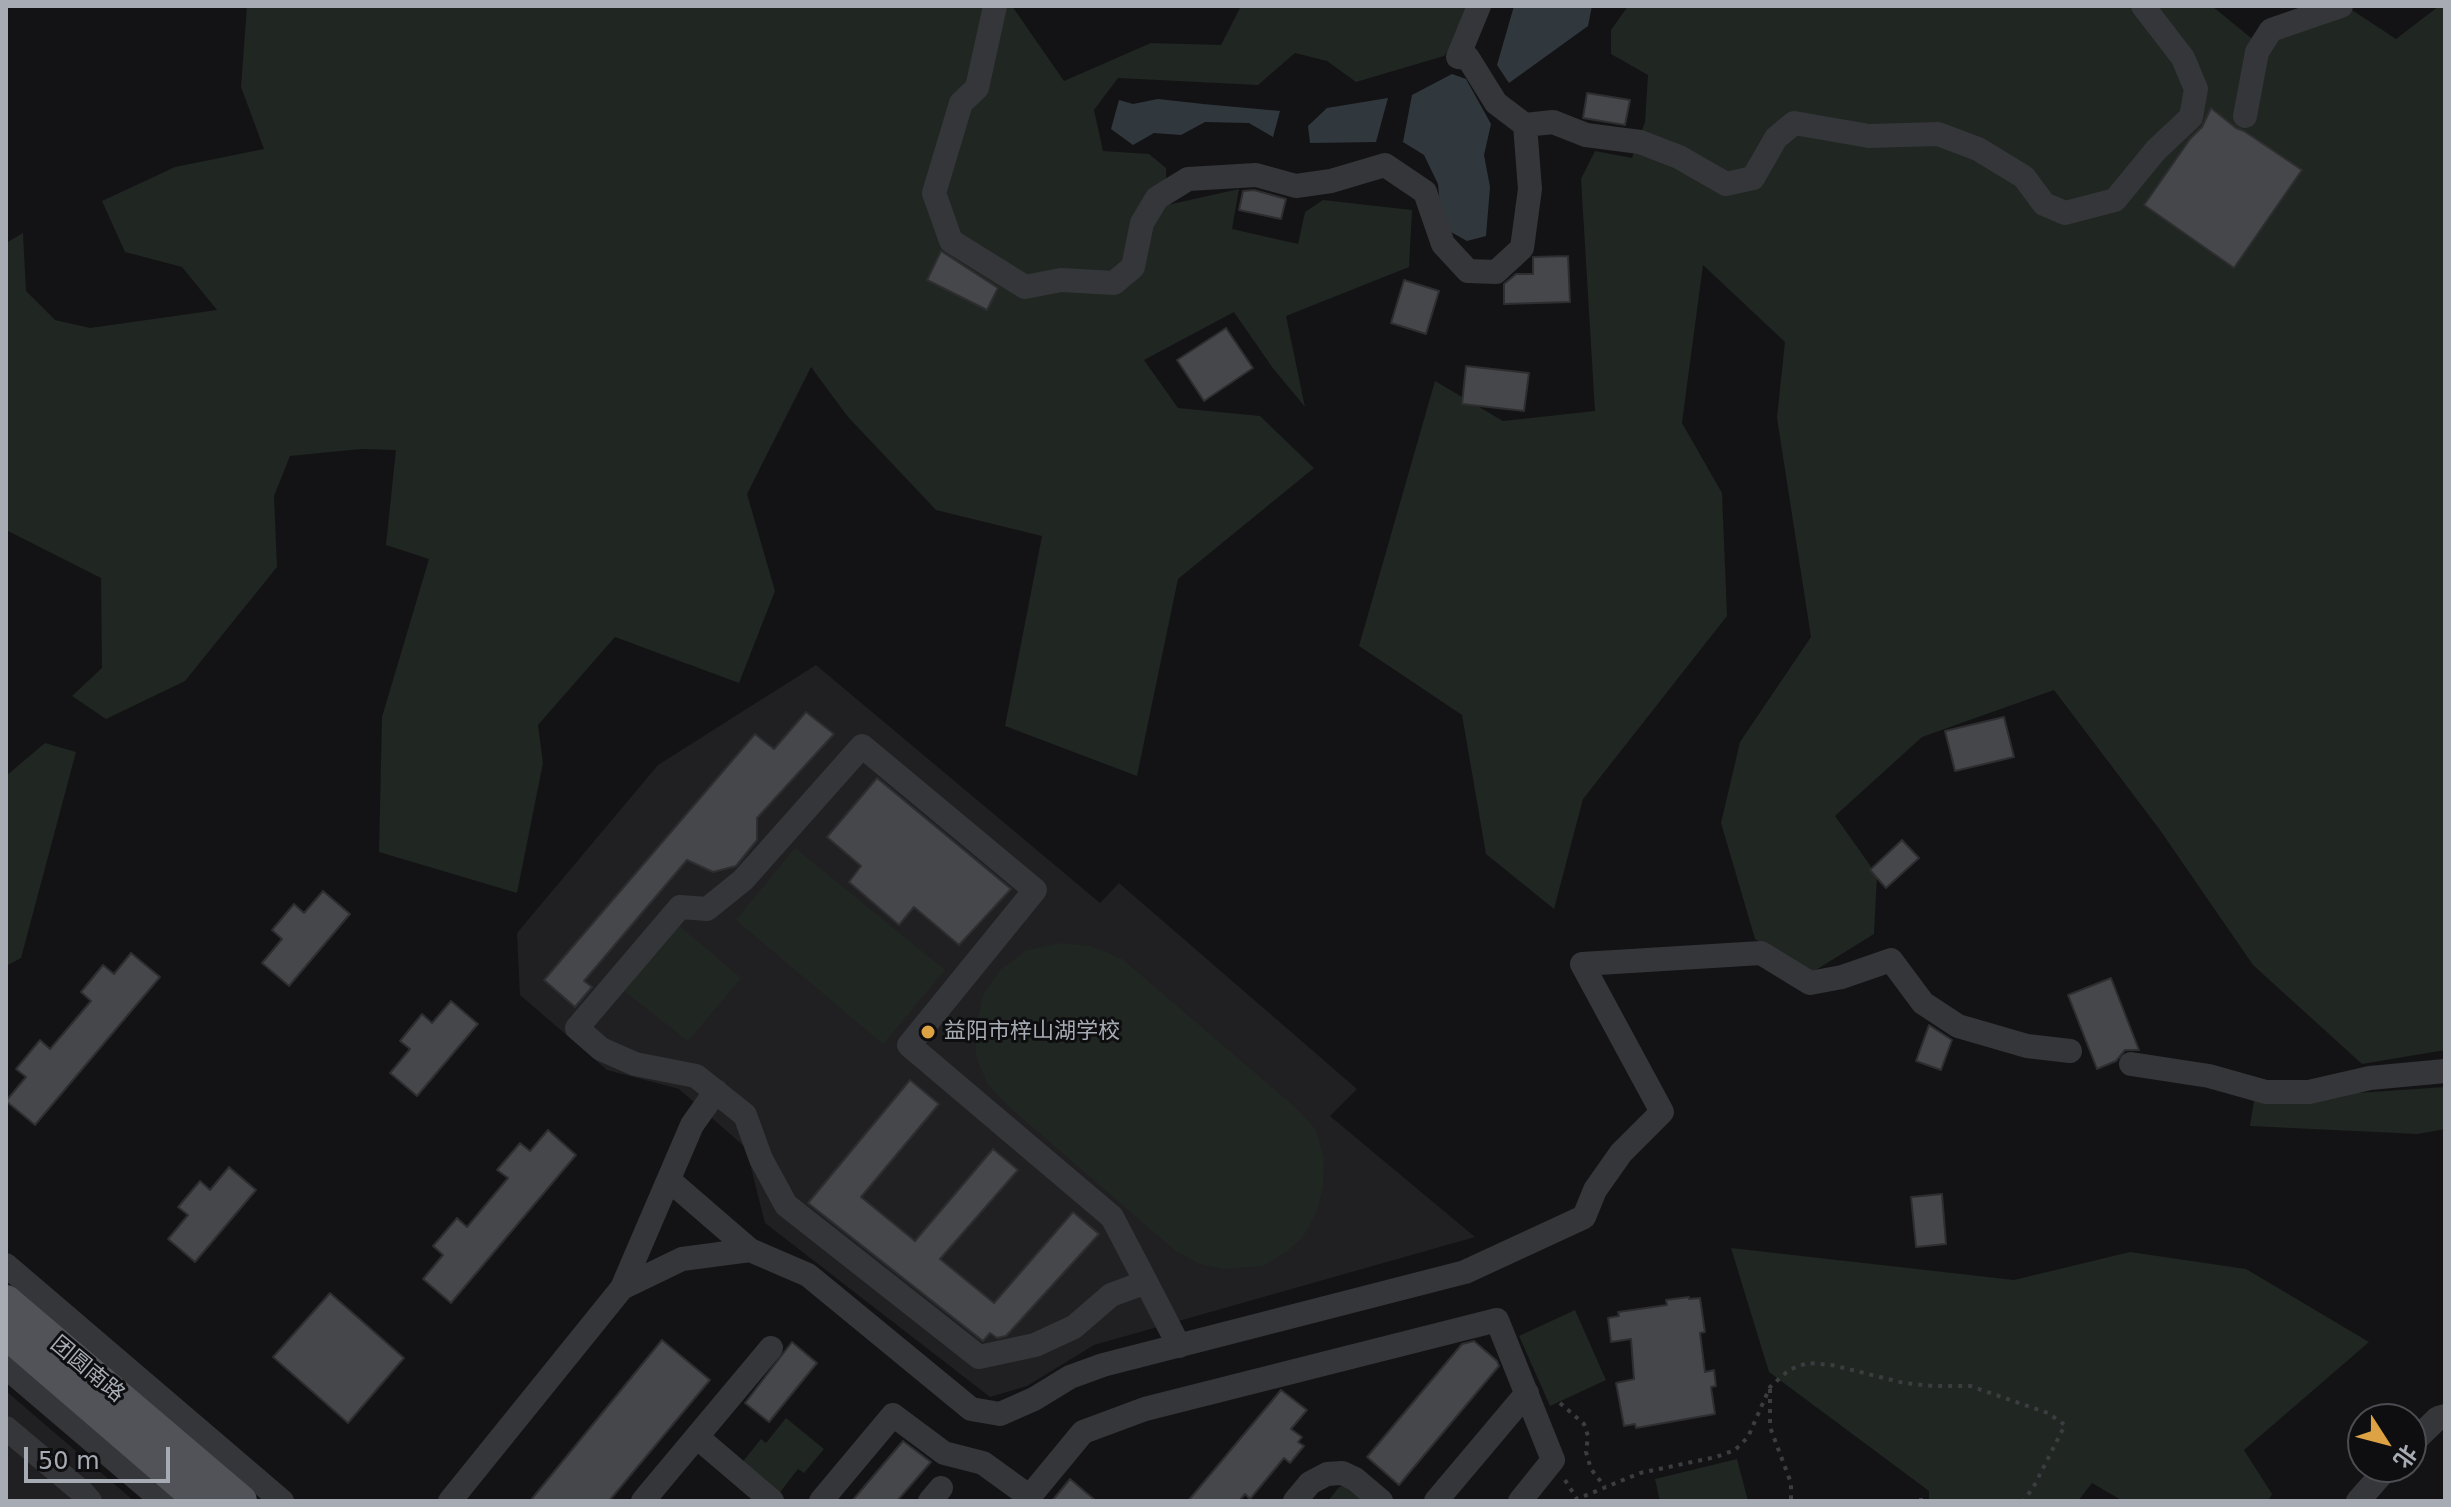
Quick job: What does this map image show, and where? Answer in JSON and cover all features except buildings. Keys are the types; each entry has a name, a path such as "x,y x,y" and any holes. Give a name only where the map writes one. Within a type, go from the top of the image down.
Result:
{"main road":[{"name":"团圆南路","path":"6,1301 241,1501"},
{"name":"团圆南路","path":"6,1333 201,1501"}],"street":[{"path":"995,6 977,88 961,103 934,193 951,241 1025,287 1061,280 1114,283 1133,267 1142,223 1157,198 1188,179 1256,175 1296,186 1331,181 1385,165 1425,192 1443,244 1468,271 1496,272 1522,248 1530,189 1525,125"},
{"path":"1479,6 1458,57 1468,58 1496,103 1525,125 1553,122 1586,135 1640,142 1679,157 1726,184 1753,178 1776,138 1794,123 1869,136 1938,134 1978,149 2024,177 2044,204 2065,213 2115,200 2156,150 2191,117 2196,89 2183,58 2143,6"},
{"path":"2245,116 2257,52 2271,30 2341,6"},
{"path":"1146,1282 1111,1295 1074,1327 1035,1345 979,1357 786,1205 761,1159 745,1115 716,1091 696,1076 635,1064 601,1049 577,1028 680,907 707,909 743,880 862,746 1035,890 909,1045 1112,1217 1146,1282 1179,1346"},
{"path":"669,1180 750,1250 808,1275 971,1409 1000,1414 1034,1399 1070,1377 1465,1272 1584,1217 1595,1190 1621,1153 1662,1112 1582,964 1761,953 1810,983 1842,977 1891,960 1923,1003 1958,1026 2027,1046 2070,1051"},
{"path":"2131,1064 2209,1076 2266,1092 2309,1092 2370,1078 2445,1071"},
{"path":"450,1501 622,1288 692,1125 716,1091"},
{"path":"622,1288 682,1259 750,1250"},
{"path":"6,1265 282,1501"},
{"path":"821,1501 893,1415 944,1453 983,1463 1028,1499 1083,1432 1133,1413 1497,1320 1553,1460 1520,1501"},
{"path":"643,1501 771,1348"},
{"path":"6,1367 163,1501"},
{"path":"1436,1501 1527,1393"},
{"path":"2427,1429 2445,1416"},
{"path":"6,1428 90,1501"},
{"path":"697,1437 772,1501"},
{"path":"1295,1501 1310,1483 1327,1474 1342,1473 1355,1479 1381,1501"},
{"path":"2358,1501 2374,1483"}],"path":[{"path":"1553,1460 1577,1499 1640,1473 1716,1457 1735,1450 1748,1437 1770,1387 1789,1370 1807,1363 1832,1365 1904,1383 1970,1386 2048,1413 2065,1425 2033,1488 2023,1501"},
{"path":"1770,1387 1770,1427 1791,1483 1791,1501"},
{"path":"1560,1403 1584,1424 1591,1469 1605,1487"}],"shaded area":[{"path":"247,6 1012,6 1064,81 1151,43 1221,45 1241,6 1484,6 1444,56 1356,82 1327,61 1295,53 1258,85 1118,78 1094,110 1103,151 1149,154 1166,168 1167,205 1239,189 1232,229 1298,244 1305,212 1323,200 1412,210 1409,267 1286,316 1305,407 1272,367 1234,312 1144,360 1178,408 1260,416 1314,468 1178,579 1137,776 1005,726 1042,536 936,510 848,417 811,367 747,494 775,591 739,683 615,637 538,725 543,763 517,893 379,852 382,717 429,559 386,545 396,450 361,449 290,456 274,496 277,567 185,681 106,719 72,696 102,668 101,578 6,530 6,243 23,233 26,291 55,320 90,328 217,310 182,267 125,252 102,201 175,167 264,149 241,87"},
{"path":"1514,6 1592,6 1588,26 1509,83 1497,65"},
{"path":"1628,6 2212,6 2262,47 2346,6 2396,39 2439,6 2445,6 2445,1050 2362,1064 2253,965 2160,830 2054,690 1922,737 1835,816 1877,875 1874,934 1811,973 1755,939 1721,823 1740,742 1811,637 1777,418 1785,342 1703,265 1682,423 1722,493 1727,616 1583,799 1554,909 1486,854 1462,715 1359,646 1435,381 1503,421 1595,411 1581,179 1595,151 1632,158 1645,122 1648,75 1611,54 1611,30"},
{"path":"1452,74 1466,79 1491,124 1484,155 1490,187 1486,236 1467,241 1442,227 1438,184 1424,155 1403,142 1412,95"},
{"path":"1388,98 1376,142 1310,143 1308,126 1327,108"},
{"path":"1158,99 1280,111 1273,137 1249,123 1205,122 1181,135 1154,133 1133,145 1111,129 1119,100 1133,104"},
{"name":"益阳市梓山湖学校","path":"816,665 1100,903 1119,883 1357,1089 1330,1116 1475,1237 1094,1345 1027,1386 990,1397 765,1223 746,1148 679,1089 607,1070 520,995 517,933 658,765"},
{"path":"45,743 76,752 21,958 6,966 6,776"},
{"path":"795,848 945,970 883,1044 736,920"},
{"path":"678,925 741,978 688,1041 624,991"},
{"path":"1061,943 1091,946 1122,959 1297,1109 1316,1130 1324,1158 1323,1187 1317,1211 1303,1237 1286,1252 1263,1266 1223,1269 1200,1264 1177,1252 1006,1104 987,1083 976,1056 976,1027 983,995 1000,970 1027,950"},
{"path":"2445,1087 2445,1129 2418,1134 2250,1126 2254,1100"},
{"path":"1731,1248 2014,1280 2130,1252 2246,1269 2369,1342 2244,1450 2272,1494 2268,1501 2123,1501 2092,1483 2078,1501 1929,1501 1929,1491 1769,1372"},
{"path":"1575,1310 1606,1380 1550,1406 1519,1336"},
{"path":"6,1391 134,1501 6,1501"},
{"path":"786,1418 824,1449 804,1473 798,1469 778,1495 740,1465 761,1439 766,1443"},
{"path":"1737,1459 1748,1501 1660,1501 1655,1479"},
{"path":"1353,1486 1370,1501 1328,1501 1339,1487"}],"place":[{"name":"益阳市梓山湖学校","path":"928,1032"}]}
